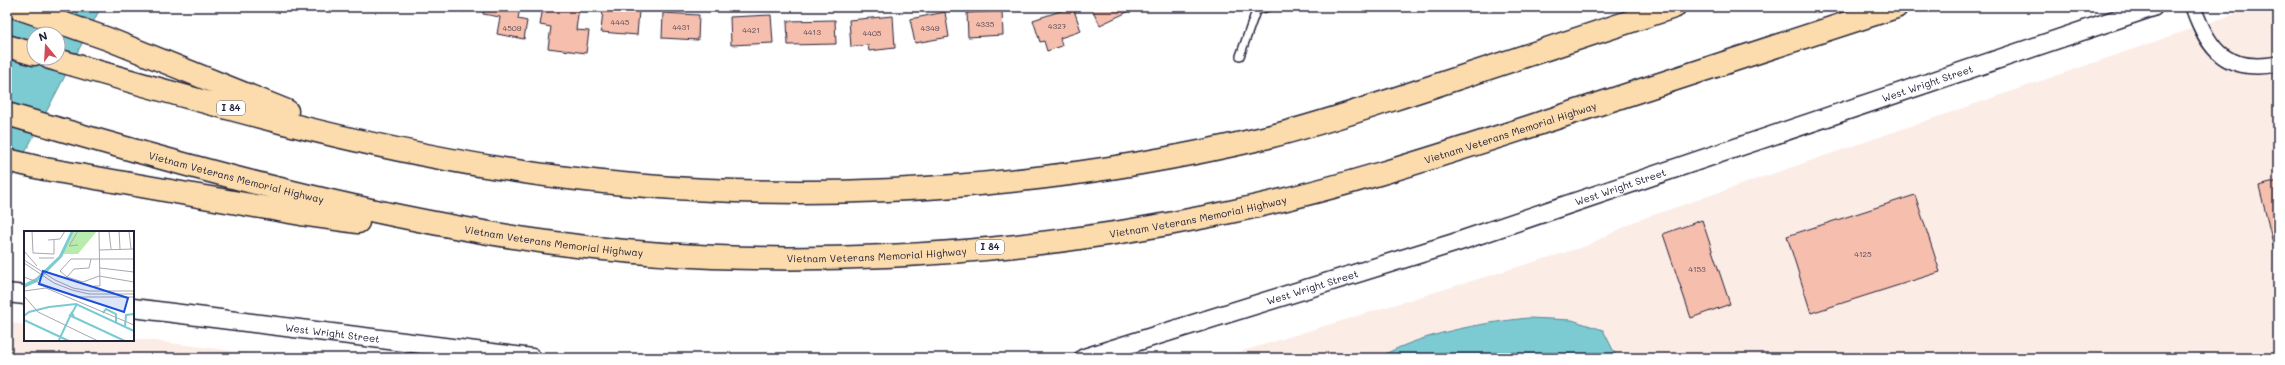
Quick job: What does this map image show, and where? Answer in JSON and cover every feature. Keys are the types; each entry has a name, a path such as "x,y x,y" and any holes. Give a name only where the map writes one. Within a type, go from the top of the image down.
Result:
{"highway":[{"path":"16,7 108,39 368,143"},
{"name":"I 84","path":"66,63 368,143 503,169 593,182 712,190 866,190 938,187 1006,181 1095,170 1203,151 1272,136 1335,118 1674,7"},
{"name":"Vietnam Veterans Memorial Highway","path":"7,114 64,131 331,203 426,222 552,243 710,256 849,257 986,248 1067,239 1158,226 1302,196 1425,160 1896,7"},
{"path":"7,46 26,52"},
{"path":"7,160 45,169 301,214 428,230 552,243"}],"street":[{"name":"West Wright Street","path":"1084,358 1454,243 2153,7"},
{"path":"2193,7 2201,30 2212,48 2230,62 2260,67 2278,64"},
{"path":"7,292 24,295"},
{"name":"West Wright Street","path":"134,308 532,358"}],"lane":[{"path":"1240,56 1256,11 1268,7"}],"shaded area":[{"path":"2255,7 2278,7 2278,358 1220,358 1586,246 1636,221"},
{"path":"7,322 24,325 24,341 134,341 134,338 286,358 7,358"}],"water":[{"path":"11,7 101,7 7,187 7,14"},
{"path":"1528,318 1572,320 1603,330 1617,358 1378,358 1412,342 1431,336 1490,323"}],"building":[{"path":"438,7 465,7 465,12"},
{"path":"484,7 520,7 518,19 527,21 524,39 497,34 500,17 483,14"},
{"path":"543,7 579,7 576,30 589,31 586,53 548,48 551,27 540,25"},
{"path":"1073,7 1081,31 1060,38 1062,46 1047,51 1044,41 1040,42 1033,20"},
{"path":"1091,7 1136,7 1136,8 1100,25"},
{"path":"603,9 639,11 637,35 601,32"},
{"path":"1002,11 1003,35 968,37 967,13"},
{"path":"945,12 949,37 915,43 910,19"},
{"path":"663,13 699,15 698,40 662,38"},
{"path":"771,15 773,43 731,45 730,17"},
{"path":"893,16 895,48 869,51 868,45 851,47 849,20"},
{"path":"835,20 836,44 788,45 787,21"},
{"path":"2278,181 2278,255 2276,256 2259,186"},
{"path":"1915,195 1940,272 1811,313 1787,236"},
{"path":"1702,220 1730,304 1691,318 1663,234"}]}
